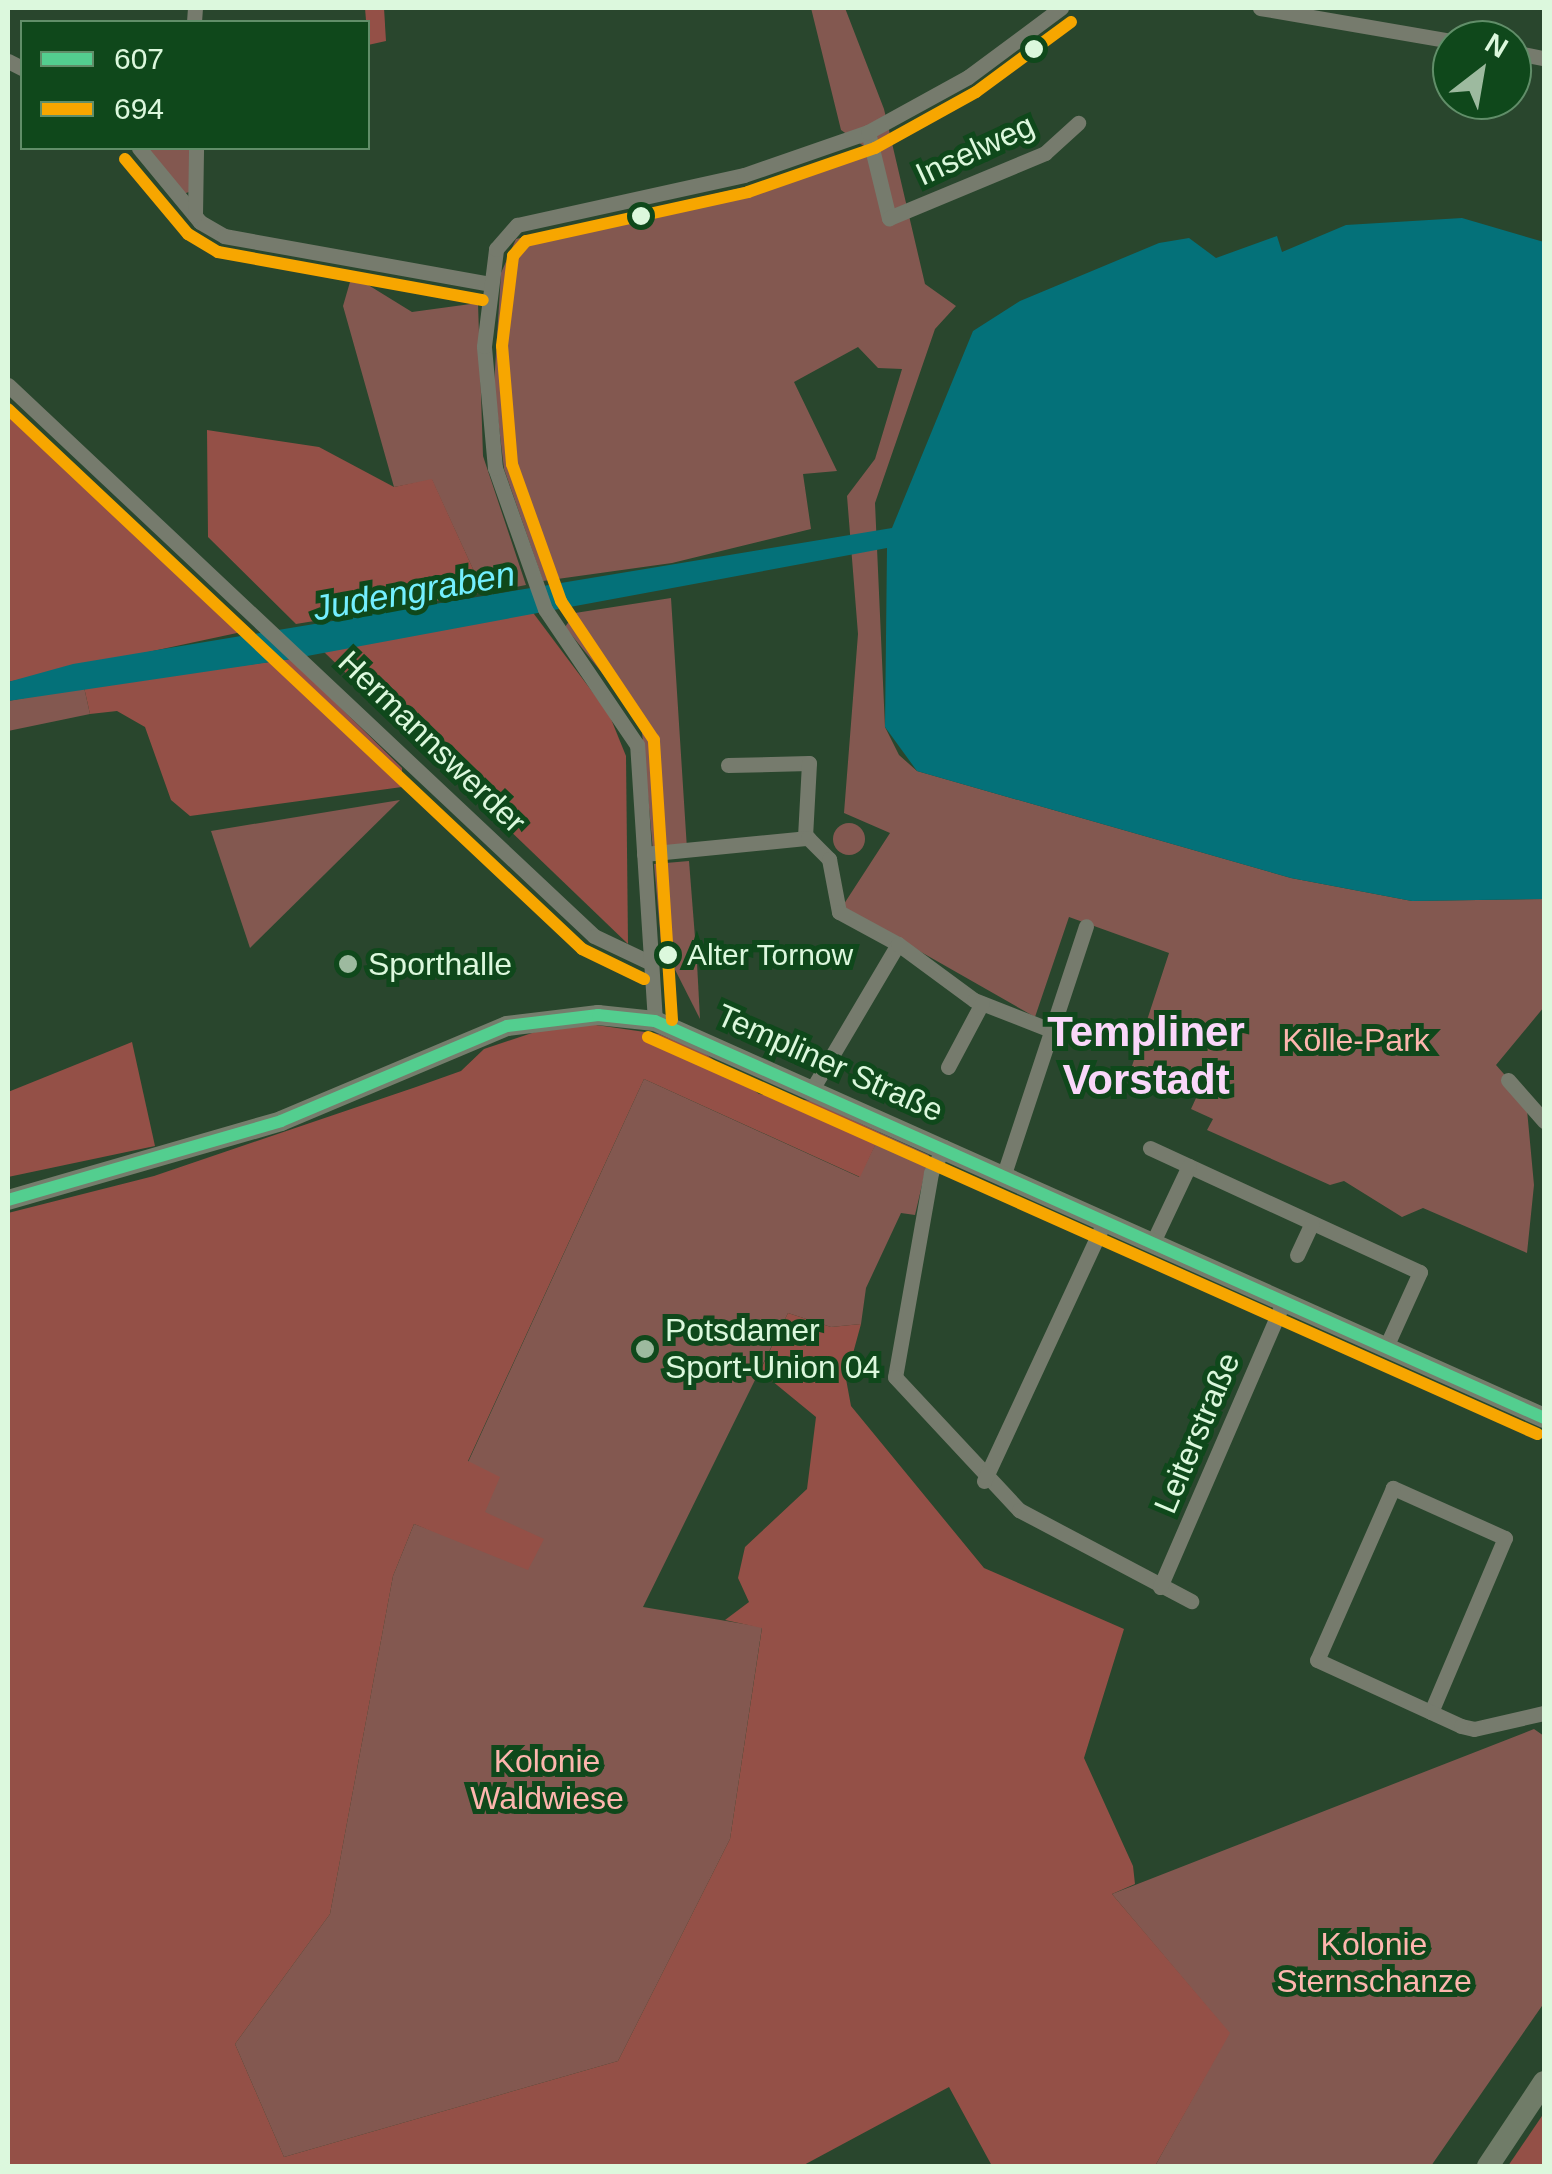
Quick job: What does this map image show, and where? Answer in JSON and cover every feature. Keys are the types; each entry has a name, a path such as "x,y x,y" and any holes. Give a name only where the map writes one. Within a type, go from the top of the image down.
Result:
{"main road":[{"path":"1488,2166 1544,2082"}],"street":[{"path":"655,1022 637,745 545,609 533,584 488,425 486,282 503,235 517,225 776,167 868,132 968,78 1060,8"},
{"path":"1260,8 1432,38"},
{"name":"Inselweg","path":"868,132 889,218 1045,153 1078,123"},
{"path":"140,150 196,216 224,236 486,282"},
{"path":"196,150 196,216"},
{"name":"Hermannswerder","path":"8,385 274,627 594,936 651,963"},
{"path":"728,765 809,762 806,838"},
{"path":"644,854 806,838 829,859 839,912 898,944 982,1003 1053,1032"},
{"path":"1004,1174 1086,926"},
{"path":"813,1088 898,944"},
{"path":"948,1067 982,1003"},
{"name":"Templiner Straße","path":"8,1200 281,1120 507,1026 598,1015 655,1022 813,1088 1544,1418"},
{"path":"1508,1080 1543,1115"},
{"path":"944,1147 931,1174 895,1378 984,1481 1061,1540 1191,1601"},
{"path":"1150,1148 1420,1272 1386,1347"},
{"path":"1154,1242 1189,1166"},
{"path":"984,1481 1104,1220"},
{"path":"1297,1255 1312,1222"},
{"name":"Leiterstraße","path":"1160,1587 1284,1301"},
{"path":"1431,1712 1505,1538 1394,1488 1317,1660 1431,1712 1488,1730 1544,1713"}],"green space":[{"name":"Kölle-Park","path":"811,8 845,8 884,109 925,284 956,306 935,329 875,503 885,727 899,755 917,771 1291,878 1412,901 1544,899 1544,1007 1496,1065 1526,1099 1534,1185 1527,1253 1423,1208 1402,1217 1344,1181 1330,1185 1207,1130 1213,1119 1191,1109 1196,1098 1132,1066 1169,953 1069,917 1035,1017 842,907 890,833 844,813 858,634 847,496 875,459 902,369 878,368 858,347 794,382 837,471 803,474 811,529 672,563 543,581 504,469 494,385 501,273 516,239 780,179 865,147 841,130"},
{"path":"148,150 190,150 189,192 183,194"},
{"path":"352,275 412,312 478,303 483,456 526,585 484,593 432,480 394,487 343,306"},
{"name":"Alter Tornow","path":"671,598 687,849 653,851 641,721 565,627 575,613"},
{"path":"84,687 90,714 8,731 8,701"},
{"path":"400,800 250,948 211,831"},
{"path":"849,823 861,827 865,839 861,851 849,855 837,851 833,839 837,827"},
{"name":"Alter Tornow","path":"689,861 700,1019 661,942 654,864"},
{"name":"Kolonie Waldwiese","path":"644,1079 859,1177 881,1133 929,1155 915,1215 901,1213 866,1288 861,1324 831,1327 788,1313 643,1607 762,1627 730,1839 618,2061 284,2157 235,2044 330,1914 393,1576 414,1524 436,1532"},
{"name":"Kolonie Sternschanze","path":"1534,1729 1544,1736 1544,2003 1431,2166 1155,2166 1229,2033 1112,1894"}],"shaded area":[{"path":"365,8 384,8 386,41 370,45 370,20 366,20"},
{"path":"8,407 166,551 251,630 8,682"},
{"path":"207,430 319,447 394,487 432,479 484,593 296,624 208,537"},
{"path":"531,610 609,714 626,756 628,944 324,652"},
{"path":"291,659 402,768 402,787 190,816 171,800 145,727 117,711 90,714 84,687"},
{"path":"568,1021 659,1034 703,1052 759,1094 812,1101 881,1133 860,1177 644,1079 468,1461 500,1477 485,1512 544,1539 528,1570 414,1524 393,1576 330,1914 235,2044 284,2157 618,2061 730,1839 762,1628 725,1620 749,1602 738,1578 745,1547 807,1489 816,1417 760,1371 788,1313 831,1327 861,1324 846,1379 851,1406 984,1568 1124,1629 1084,1758 1133,1866 1135,1884 1112,1894 1230,2033 1155,2166 992,2166 949,2087 802,2166 8,2166 8,1213 154,1176 416,1087 461,1071 484,1049"},
{"path":"132,1042 155,1146 8,1177 8,1092"},
{"path":"1544,2113 1544,2166 1508,2166"}],"water":[{"path":"1462,218 1544,242 1544,899 1412,901 1291,878 917,771 885,727 887,548 291,659 8,701 8,682 73,664 892,528 973,331 1020,301 1159,243 1189,238 1216,258 1277,236 1282,252 1346,225"}],"transit line":[{"name":"694","path":"672,1020 654,740 561,601 512,464 502,346 513,256 526,241 748,192 875,148 976,92 1071,22"},
{"name":"694","path":"125,159 188,234 218,252 483,300"},
{"name":"694","path":"8,409 582,949 644,979"},
{"name":"607","path":"8,1200 281,1121 507,1026 598,1015 655,1021 1544,1418"},
{"name":"694","path":"648,1037 1537,1434"}],"place":[{"name":"Alter Tornow","path":"668,955"},
{"name":"Sporthalle","path":"348,964"},
{"name":"Potsdamer Sport-Union 04","path":"645,1349"}],"district":[{"name":"Templiner Vorstadt","path":"1146,1056"}],"water label":[{"name":"Judengraben","path":"414,591"}]}
